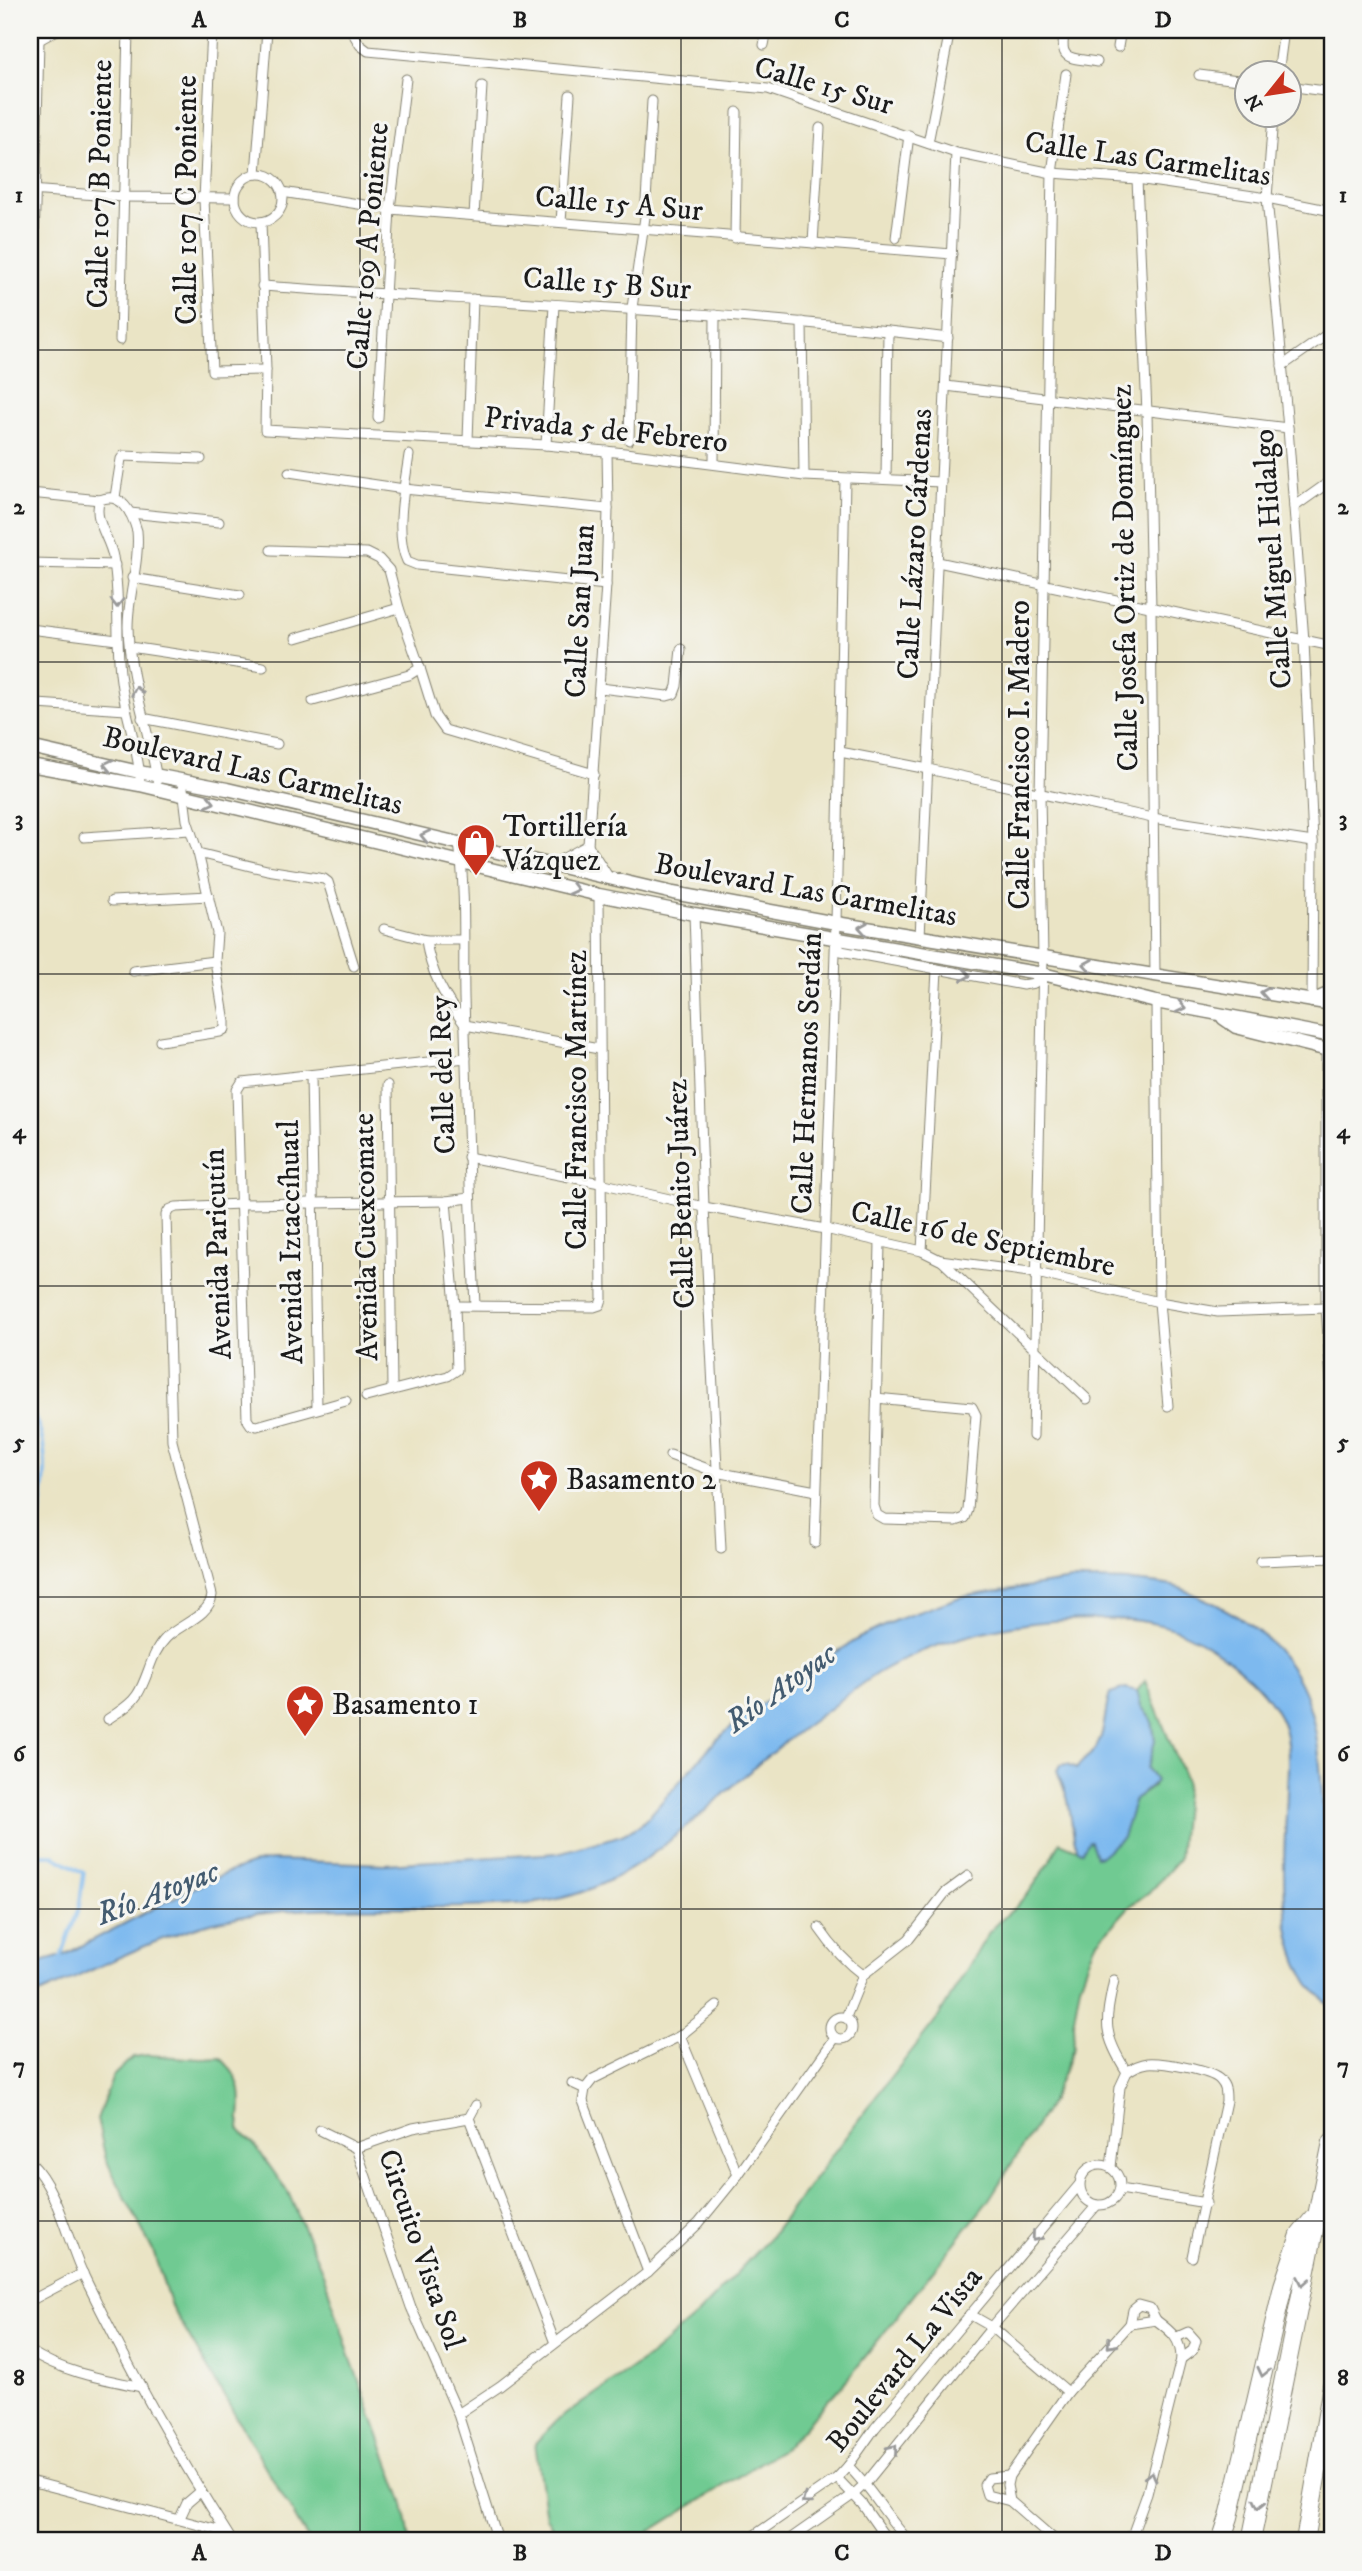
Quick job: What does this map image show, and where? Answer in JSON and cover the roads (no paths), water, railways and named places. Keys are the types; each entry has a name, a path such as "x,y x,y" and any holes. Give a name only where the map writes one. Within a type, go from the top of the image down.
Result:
{"highway":[{"path":"1251,2541 1332,2143"},
{"path":"1221,2541 1283,2287 1300,2235 1315,2217"},
{"path":"1305,2541 1332,2386"}],"main road":[{"name":"Boulevard Las Carmelitas","path":"30,747 140,779 158,790 599,895 1043,974 1156,1002 1332,1036"},
{"name":"Boulevard Las Carmelitas","path":"30,765 140,779 156,775 673,893 1043,958 1332,1004"},
{"path":"1312,1001 1332,992"},
{"path":"1220,1015 1236,1027 1329,1050"}],"street":[{"path":"33,290 35,41 57,30"},
{"name":"Calle 107 B Poniente","path":"120,340 128,30"},
{"name":"Calle 107 C Poniente","path":"212,30 204,199 212,371 266,370"},
{"path":"256,174 264,30"},
{"name":"Calle 15 Sur","path":"351,30 360,45 368,51 768,89 956,153"},
{"path":"764,45 767,30"},
{"path":"928,143 950,30"},
{"path":"1065,30 1061,47 1063,53 1070,58 1097,62"},
{"path":"1118,47 1121,30"},
{"path":"1280,60 1284,30"},
{"name":"Calle Francisco I. Madero","path":"1033,1436 1043,974 1040,794 1052,173 1066,74"},
{"path":"1199,75 1232,79"},
{"name":"Calle 109 A Poniente","path":"378,418 390,209 406,79"},
{"path":"474,216 482,86"},
{"path":"1302,88 1332,92"},
{"path":"561,222 570,95"},
{"path":"629,440 632,308 643,229 652,101"},
{"path":"735,238 737,112"},
{"path":"813,243 820,128"},
{"name":"Calle Miguel Hidalgo","path":"1272,130 1267,198 1304,641 1313,842 1312,1001"},
{"path":"896,238 909,135"},
{"name":"Calle Las Carmelitas","path":"956,153 1052,173 1137,179 1267,198 1332,211"},
{"name":"Calle Lázaro Cárdenas","path":"920,937 956,153"},
{"path":"256,174 275,180 282,192 283,200 276,215 261,222 253,221 240,213 235,198 239,185 256,174"},
{"name":"Calle Josefa Ortiz de Domínguez","path":"1137,179 1147,413 1155,976"},
{"path":"32,190 123,197 235,198"},
{"name":"Calle 15 A Sur","path":"282,192 390,209 952,254"},
{"path":"261,222 266,370"},
{"name":"Calle 15 B Sur","path":"262,286 632,308 802,322 948,338"},
{"path":"468,440 473,299"},
{"path":"546,445 554,305"},
{"path":"714,463 715,315"},
{"path":"802,322 804,475"},
{"path":"886,479 888,331"},
{"path":"1282,366 1332,331"},
{"name":"Privada 5 de Febrero","path":"266,370 265,430 546,445 845,479 941,482"},
{"path":"946,386 1147,413 1288,428"},
{"name":"Calle San Juan","path":"588,845 606,585 607,451"},
{"path":"115,497 121,459 127,454 201,459"},
{"path":"409,455 401,548 407,561 417,565 606,585"},
{"path":"289,472 404,489 608,509"},
{"name":"Calle Hermanos Serdán","path":"815,1543 836,923 845,479"},
{"path":"1294,507 1332,480"},
{"path":"30,493 100,500 115,497"},
{"path":"115,497 130,513 138,539 129,604 130,647 158,790"},
{"path":"100,500 99,519 110,543 115,565 117,640 126,710 140,779"},
{"path":"130,513 219,522"},
{"path":"271,550 367,553 379,559 389,570 435,716 445,730 594,774"},
{"path":"938,562 1332,646"},
{"path":"30,563 115,565"},
{"path":"132,578 240,595"},
{"path":"296,638 399,608"},
{"path":"30,629 117,640"},
{"path":"130,647 263,667"},
{"path":"600,688 667,696 674,694 681,649"},
{"path":"313,701 409,675 421,668"},
{"path":"37,704 126,710"},
{"path":"142,718 277,744"},
{"path":"840,752 1152,818 1313,842"},
{"path":"160,1041 220,1032 225,1028 215,961 217,933 190,830 182,780"},
{"path":"84,837 190,830"},
{"name":"Calle del Rey","path":"459,843 464,876 468,1157 475,1305"},
{"path":"552,864 588,845 609,878"},
{"path":"198,853 267,870 324,879 331,886 354,966"},
{"name":"Calle Francisco Martínez","path":"475,1305 600,1305 599,895"},
{"path":"112,901 209,896"},
{"name":"Calle Benito Juárez","path":"694,914 704,1207 721,1549"},
{"path":"384,929 426,940 463,940"},
{"name":"Boulevard Las Carmelitas","path":"834,938 841,951 1023,985 1034,983 1043,974"},
{"path":"426,940 434,973 448,1001 465,1025 599,1049"},
{"path":"133,971 215,961"},
{"path":"922,1251 937,970"},
{"path":"1156,1002 1159,1302 1168,1406"},
{"path":"1329,1050 1326,1308 1332,1395"},
{"path":"311,1075 466,1058"},
{"name":"Avenida Paricutín","path":"311,1075 242,1082 237,1090 247,1419 251,1424 264,1425 317,1408"},
{"name":"Avenida Iztaccíhuatl","path":"311,1075 317,1408"},
{"name":"Avenida Cuexcomate","path":"388,1085 392,1389"},
{"name":"Calle 16 de Septiembre","path":"468,1157 704,1207 825,1229 922,1251 940,1260 1037,1273 1159,1302 1218,1312 1326,1308"},
{"path":"108,1719 139,1693 152,1657 162,1642 173,1631 207,1609 212,1595 172,1441 166,1215 169,1210 240,1204 446,1201 470,1198"},
{"path":"366,1397 448,1376 457,1370 455,1306 446,1201"},
{"path":"876,1398 972,1407 976,1415 968,1510 965,1518 956,1521 884,1519 877,1515 874,1506 876,1398 880,1242"},
{"path":"940,1260 1087,1399"},
{"path":"455,1306 475,1305"},
{"path":"317,1408 346,1401"},
{"path":"670,1455 716,1472 816,1492"},
{"path":"1260,1561 1332,1558"},
{"path":"846,2018 863,1975 909,1939 945,1893 968,1876"},
{"path":"819,1928 832,1947 863,1975"},
{"path":"1114,1980 1106,2019 1114,2051 1128,2072"},
{"path":"648,2272 583,2101 585,2089 593,2079 680,2036 717,2007"},
{"path":"841,2016 846,2018 852,2025 849,2035 835,2038 830,2030 832,2020 841,2016"},
{"path":"680,2036 738,2175"},
{"path":"458,2414 500,2386 648,2272 699,2223 738,2175 835,2038"},
{"path":"1111,2167 1120,2087 1128,2072 1144,2064 1159,2064 1207,2073 1222,2081 1226,2090 1226,2101 1206,2203 1192,2257"},
{"path":"572,2083 585,2089"},
{"path":"476,2105 469,2118 555,2343"},
{"name":"Circuito Vista Sol","path":"469,2118 413,2128 356,2148 411,2307 458,2414 498,2541"},
{"path":"320,2130 356,2148"},
{"path":"30,2162 40,2172 83,2273 142,2387 232,2541"},
{"path":"1094,2165 1111,2167 1118,2174 1120,2189 1114,2200 1103,2206 1086,2200 1079,2185 1081,2176 1094,2165"},
{"path":"30,2176 40,2172"},
{"name":"Boulevard La Vista","path":"746,2541 837,2478 875,2428 1079,2185"},
{"path":"1120,2189 1206,2203"},
{"name":"Boulevard La Vista","path":"787,2541 866,2483 992,2328 1097,2205"},
{"path":"30,2301 83,2273"},
{"path":"1010,2501 1007,2485 1009,2476 1068,2392 1130,2324 1133,2311 1139,2305 1150,2308 1156,2320 1177,2337 1181,2359 1147,2494 1130,2541"},
{"path":"971,2315 992,2328 1068,2392"},
{"path":"1130,2324 1156,2320"},
{"path":"1177,2337 1188,2332 1196,2341 1193,2350 1181,2359"},
{"path":"30,2351 47,2362 72,2372 142,2387"},
{"path":"848,2466 866,2483 891,2522 909,2541"},
{"path":"1009,2476 989,2478 984,2485 987,2495 1010,2501 1056,2541"},
{"path":"837,2478 854,2494 888,2541"},
{"path":"30,2481 226,2532"},
{"path":"180,2518 187,2502 201,2491"},
{"path":"881,2528 891,2522"}],"water":[{"path":"1072,1580 1148,1583 1184,1590 1219,1606 1250,1625 1276,1648 1297,1677 1310,1710 1319,1759 1332,1899 1332,2006 1312,1988 1299,1965 1290,1937 1284,1877 1288,1753 1279,1716 1265,1695 1241,1670 1195,1638 1157,1624 1116,1619 1044,1622 996,1629 948,1642 902,1660 868,1679 794,1735 659,1849 596,1887 573,1895 519,1905 307,1909 228,1919 152,1943 30,1998 30,1965 62,1956 179,1895 251,1864 272,1860 386,1864 558,1853 622,1835 639,1826 716,1740 751,1711 863,1636 896,1620 960,1597"},
{"path":"1126,1688 1137,1691 1141,1706 1152,1721 1155,1741 1147,1768 1156,1781 1135,1799 1123,1837 1101,1856 1096,1857 1091,1841 1082,1851 1078,1850 1068,1800 1057,1770 1061,1765 1068,1764 1077,1768 1094,1751 1102,1735 1110,1693"}],"waterway":[{"path":"30,1408 38,1425 45,1459 35,1546 30,1550"},
{"name":"Río Atoyac","path":"30,1855 53,1855 84,1873 79,1907 61,1958"}],"place":[{"name":"Tortillería Vázquez","path":"476,877"},
{"name":"Basamento 2","path":"539,1513"},
{"name":"Basamento 1","path":"305,1738"}]}
